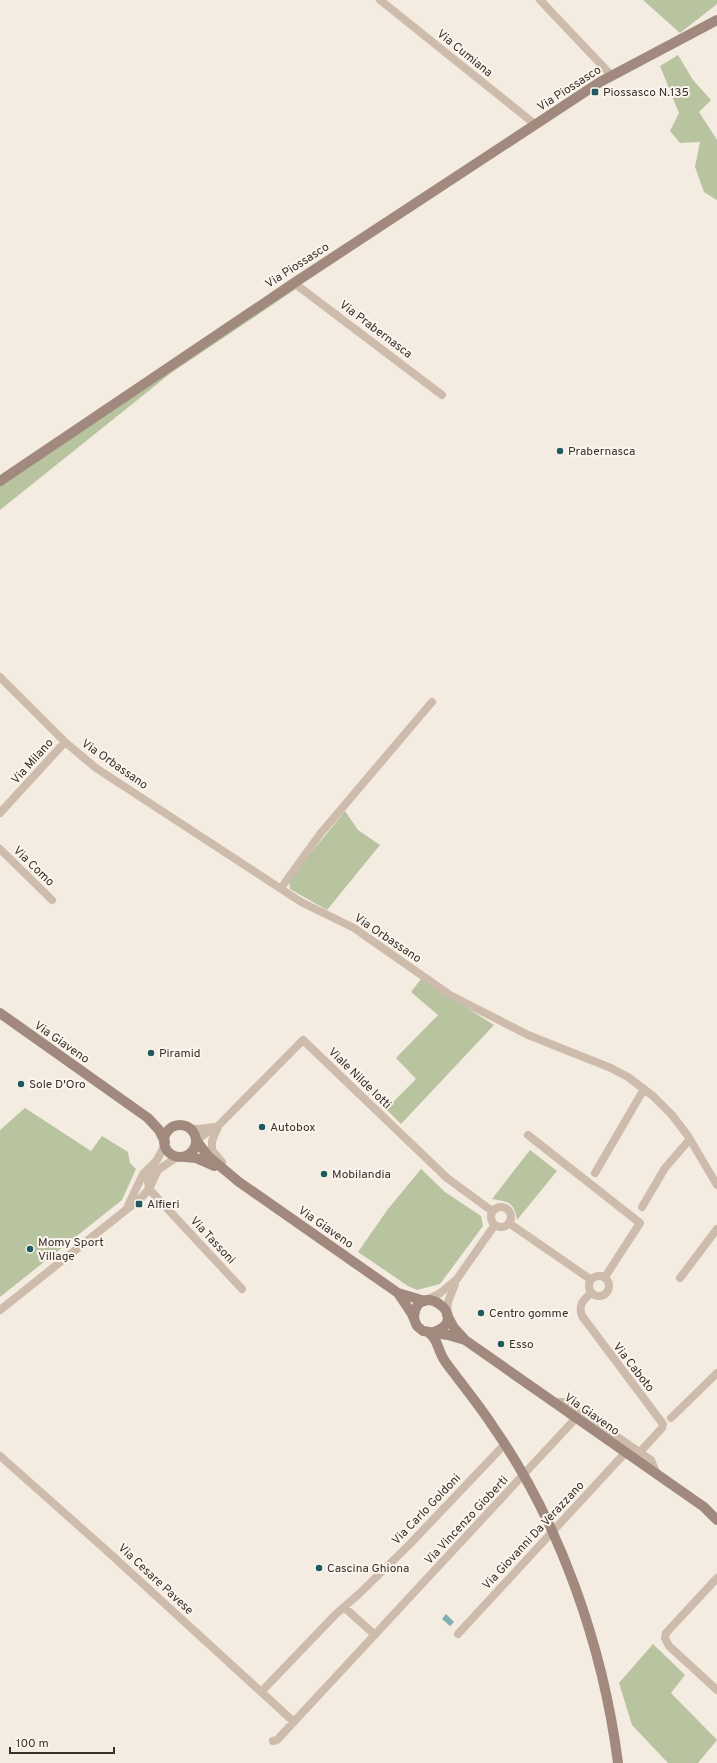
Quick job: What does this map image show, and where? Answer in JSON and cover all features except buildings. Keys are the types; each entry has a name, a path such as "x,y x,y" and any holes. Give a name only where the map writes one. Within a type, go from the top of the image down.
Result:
{"main road":[{"name":"Via Piossasco","path":"0,481 294,283 612,76 717,20"},
{"name":"Via Giaveno","path":"0,1014 148,1118 159,1130 169,1152 181,1157 201,1160 239,1181"},
{"name":"Via Giaveno","path":"148,1118 163,1124 190,1128 196,1140 208,1156 239,1181 398,1293 425,1301 431,1300 439,1302 445,1308 454,1328 465,1340 704,1507 717,1520"},
{"path":"165,1143 167,1133 173,1127 177,1126"},
{"path":"181,1157 193,1150 196,1140"},
{"name":"Via Giaveno","path":"398,1293 419,1328 465,1340"},
{"path":"414,1319 418,1306 425,1301"},
{"path":"447,1315 444,1326 432,1332 442,1358 493,1425 524,1475 552,1533 582,1606 596,1652 611,1716 618,1763"},
{"name":"Via Giaveno","path":"704,1507 710,1508 717,1513"}],"street":[{"name":"Via Cumiana","path":"380,0 536,125"},
{"name":"Via Piossasco","path":"540,0 612,76"},
{"name":"Via Prabernasca","path":"294,283 442,395"},
{"name":"Via Orbassano","path":"0,677 65,742 96,768 301,902 354,928 450,994 528,1035 611,1068 628,1077 644,1089 672,1115 690,1139 717,1185"},
{"path":"280,888 320,834 432,702"},
{"name":"Via Milano","path":"0,813 65,742"},
{"name":"Via Como","path":"0,849 52,900"},
{"name":"Viale Nilde Iotti","path":"219,1125 304,1040 447,1178 492,1211"},
{"path":"595,1173 644,1089"},
{"path":"190,1128 206,1129 219,1125"},
{"path":"196,1140 219,1125"},
{"name":"Via Giaveno","path":"219,1125 214,1136 212,1150 239,1181"},
{"path":"528,1135 640,1223 605,1277"},
{"path":"642,1207 665,1168 690,1139"},
{"path":"127,1209 143,1174 153,1165 161,1154 165,1143"},
{"path":"0,1310 141,1198 149,1189 158,1170 181,1157"},
{"path":"149,1189 148,1181 153,1165"},
{"name":"Via Tassoni","path":"149,1189 242,1289"},
{"path":"499,1207 507,1209 511,1217 509,1223 503,1228 494,1226 490,1220 492,1211 499,1207"},
{"path":"509,1223 590,1280"},
{"path":"447,1315 448,1302 457,1279 494,1226"},
{"path":"680,1278 717,1229"},
{"path":"596,1275 605,1277 609,1283 607,1292 599,1296 591,1293 588,1286 590,1280 596,1275"},
{"path":"425,1301 439,1294 457,1279"},
{"name":"Via Caboto","path":"591,1293 584,1299 580,1307 582,1316 663,1424 662,1428 640,1452"},
{"path":"671,1418 717,1374"},
{"path":"554,1402 565,1402 574,1407 640,1452 651,1460 657,1475"},
{"name":"Via Vincenzo Gioberti","path":"273,1741 277,1740 294,1722 576,1418"},
{"name":"Via Carlo Goldoni","path":"261,1692 336,1614 345,1608 409,1545 505,1444"},
{"name":"Via Giovanni Da Verazzano","path":"458,1634 625,1453"},
{"name":"Via Cesare Pavese","path":"0,1456 106,1550 294,1722"},
{"path":"717,1578 666,1633 665,1638 669,1646 717,1690"},
{"path":"345,1608 375,1634"}],"green space":[{"path":"643,0 717,0 717,4 680,33"},
{"path":"678,55 693,80 711,100 699,112 717,140 717,200 704,192 695,167 700,142 680,143 670,131 679,113 660,66"},
{"path":"295,288 296,289 171,373 0,510 0,484"},
{"path":"345,811 358,830 380,845 327,910 290,889 289,880"},
{"path":"421,979 494,1025 401,1124 386,1109 416,1079 396,1058 438,1015 411,992"},
{"name":"Momy Sport Village","path":"25,1108 91,1151 102,1136 128,1152 130,1163 136,1169 122,1200 0,1297 0,1130"},
{"path":"530,1150 557,1171 517,1220 516,1214 510,1204 492,1199"},
{"path":"421,1169 445,1192 481,1216 483,1226 440,1284 417,1290 408,1286 358,1252 388,1209"},
{"path":"653,1644 685,1675 671,1693 717,1740 698,1763 668,1763 632,1725 619,1683"}],"water":[{"path":"446,1614 454,1622 450,1626 442,1619"}],"place":[{"name":"Piossasco N.135","path":"595,92"},
{"name":"Prabernasca","path":"560,451"},
{"name":"Piramid","path":"151,1053"},
{"name":"Sole D'Oro","path":"21,1084"},
{"name":"Autobox","path":"262,1127"},
{"name":"Mobilandia","path":"324,1174"},
{"name":"Alfieri","path":"139,1204"},
{"name":"Momy Sport Village","path":"30,1249"},
{"name":"Centro gomme","path":"481,1313"},
{"name":"Esso","path":"501,1344"},
{"name":"Cascina Ghiona","path":"319,1568"}]}
